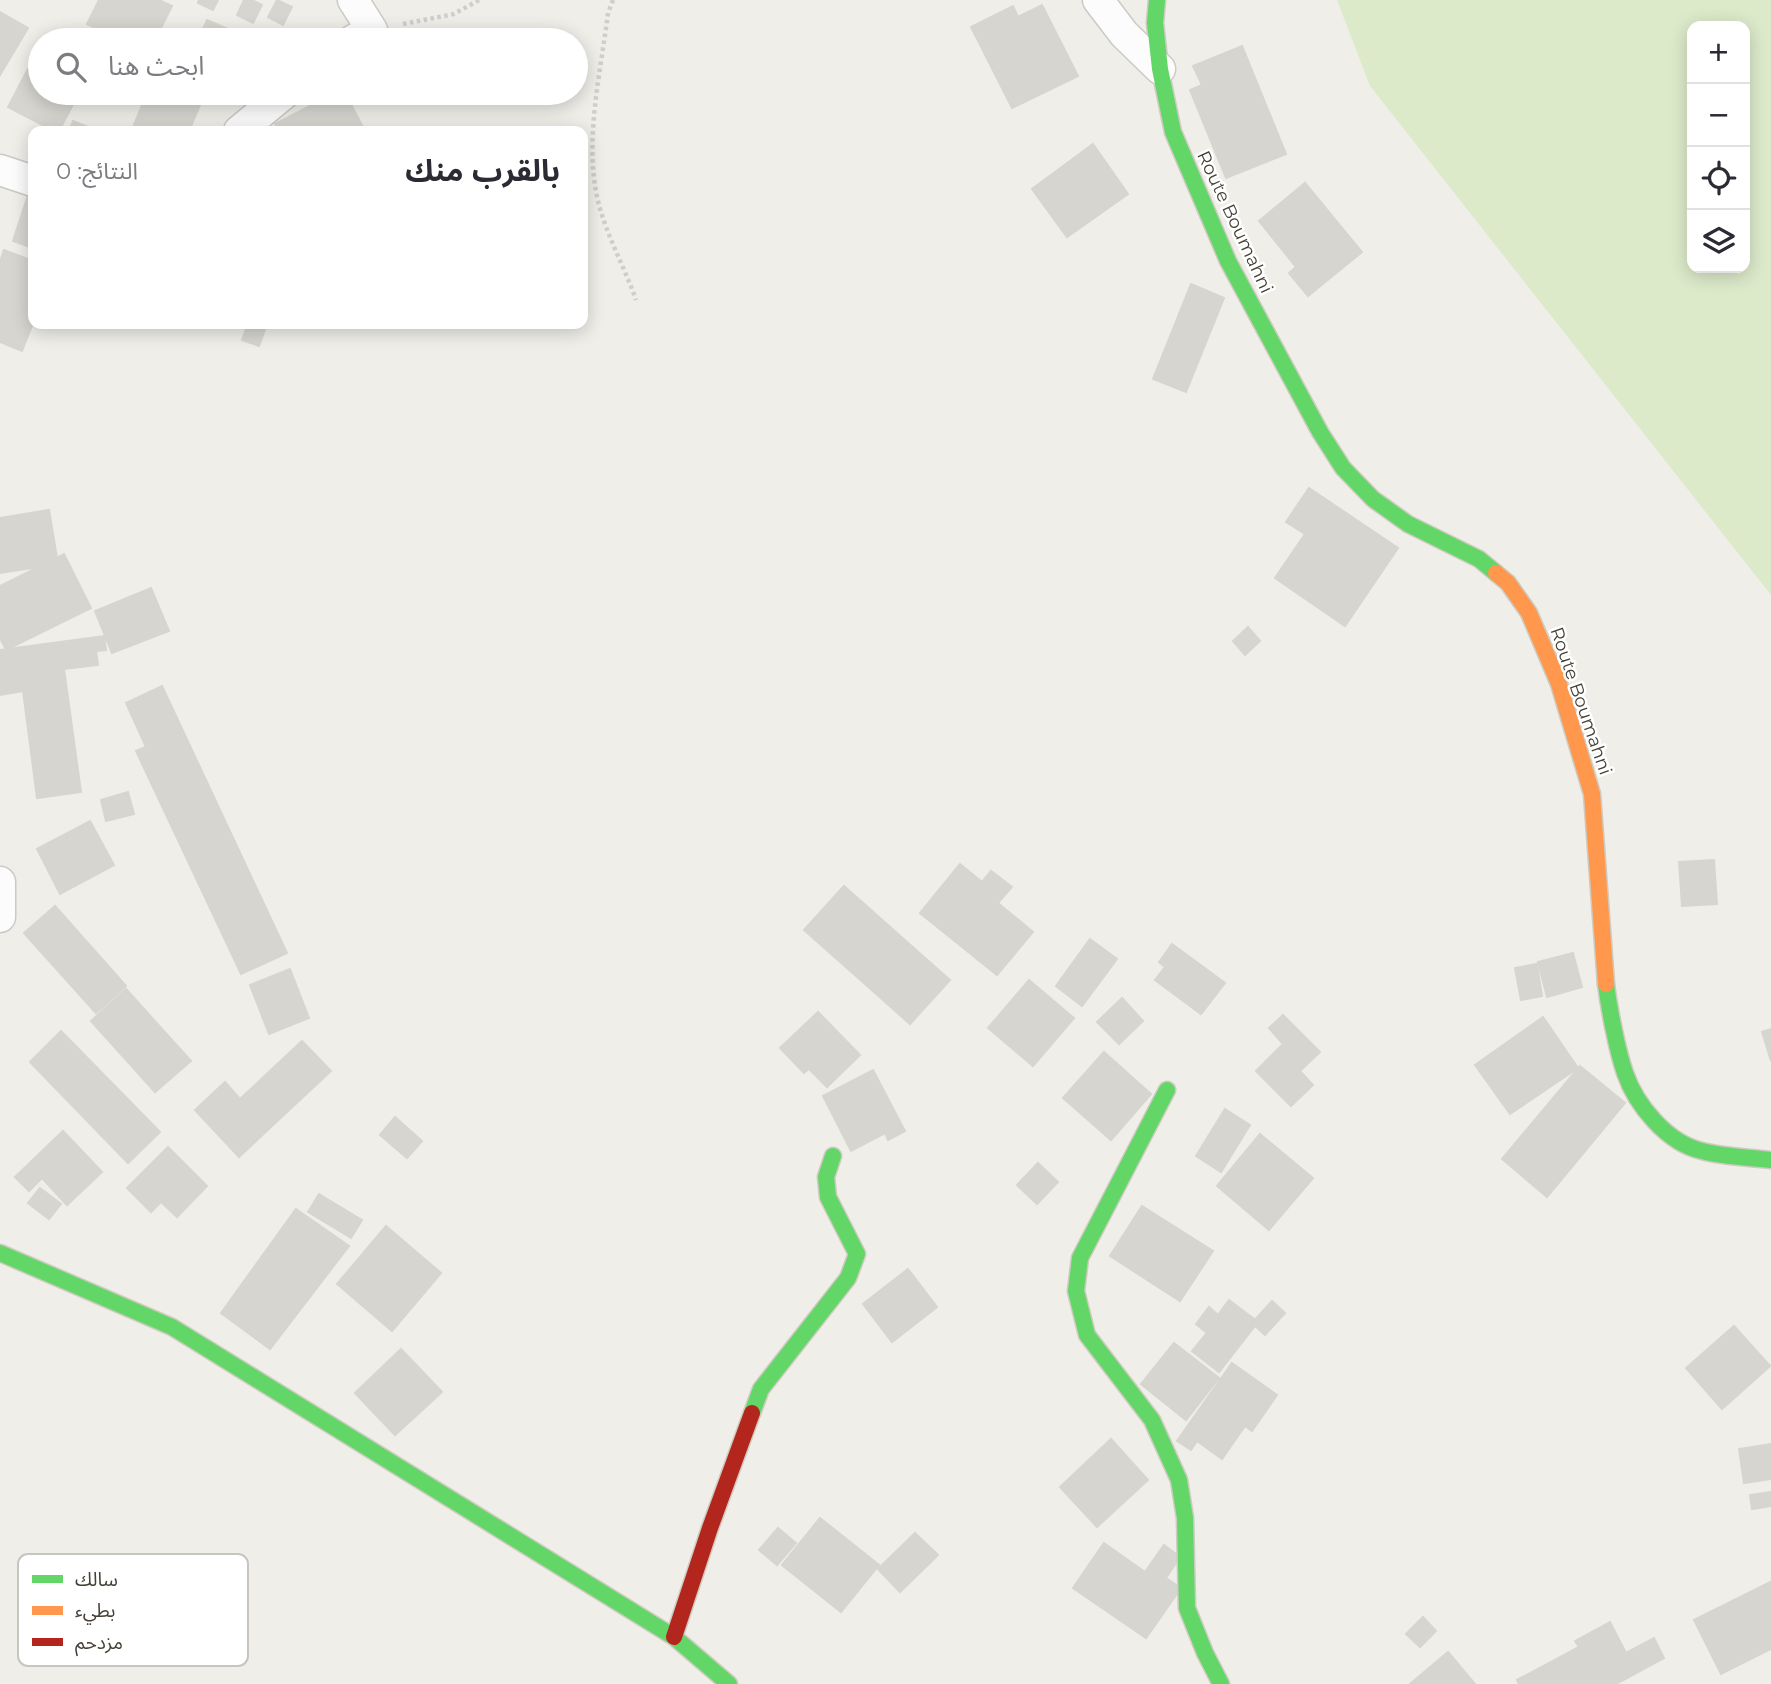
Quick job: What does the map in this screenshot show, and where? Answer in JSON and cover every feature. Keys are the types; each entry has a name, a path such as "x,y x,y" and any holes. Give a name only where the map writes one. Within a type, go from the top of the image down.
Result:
{"street":[{"path":"353,0 361,28"},
{"path":"1098,0 1125,34 1160,69"},
{"name":"Route Boumahni","path":"1157,0 1155,23 1160,69 1173,132 1228,261 1320,432 1343,468 1373,499 1408,524 1479,559 1508,583 1530,612 1559,684 1592,794 1606,987 1625,1073 1637,1098 1654,1121 1675,1138 1700,1151 1771,1160"},
{"path":"245,126 270,105"},
{"path":"0,170 28,179"},
{"path":"0,882 0,916"},
{"path":"1167,1090 1080,1258 1076,1291 1087,1335 1152,1420 1179,1480 1185,1518 1187,1608 1221,1684"},
{"path":"674,1637 710,1528 761,1389 848,1278 857,1254 853,1241 830,1201 826,1180 832,1156"},
{"path":"0,1253 172,1327 674,1637 729,1684"}],"path":[{"path":"393,28 454,14 479,0"},
{"path":"613,0 608,13 592,159 601,214 636,300"}],"green space":[{"path":"1337,0 1771,0 1771,595 1370,86"}],"building":[{"path":"99,0 159,0 172,6 161,28 95,28 87,24"},
{"path":"199,0 218,0 213,10 198,3"},
{"path":"244,0 252,0 262,5 253,23 237,15"},
{"path":"277,0 292,7 283,25 268,17"},
{"path":"1042,5 1078,76 1012,108 971,27 1013,6 1018,17"},
{"path":"0,12 28,28 0,75"},
{"path":"207,20 226,28 203,28"},
{"path":"1242,46 1286,154 1226,178 1190,90 1202,85 1193,66"},
{"path":"28,69 28,105 73,105 62,126 44,126 8,107"},
{"path":"142,105 200,105 191,126 134,125"},
{"path":"312,105 351,105 362,126 276,126 275,124"},
{"path":"73,121 86,126 71,126"},
{"path":"1093,144 1128,194 1067,237 1032,189"},
{"path":"1305,183 1362,252 1308,296 1289,273 1296,267 1259,221"},
{"path":"28,195 28,246 13,241"},
{"path":"4,250 28,259 28,329 31,329 22,351 0,342 0,262"},
{"path":"1191,284 1224,298 1186,392 1153,379"},
{"path":"246,329 265,329 259,346 242,340"},
{"path":"1309,488 1398,548 1345,626 1275,578 1305,534 1286,522"},
{"path":"49,510 58,564 0,573 0,518"},
{"path":"64,554 91,608 6,650 0,638 0,586"},
{"path":"151,588 169,631 112,653 95,611"},
{"path":"1248,627 1260,641 1245,655 1233,641"},
{"path":"104,636 106,650 96,651 98,665 64,669 81,792 37,798 23,691 0,695 0,650"},
{"path":"162,686 287,953 241,974 136,751 146,747 126,703"},
{"path":"128,792 134,814 106,821 101,800"},
{"path":"90,821 114,865 60,894 37,849"},
{"path":"1714,860 1717,904 1682,906 1679,862"},
{"path":"960,864 982,882 991,871 1012,887 998,903 1033,932 997,975 920,913"},
{"path":"844,886 950,980 910,1024 804,930"},
{"path":"55,906 126,986 96,1013 24,933"},
{"path":"1090,939 1117,959 1082,1006 1056,986"},
{"path":"1172,944 1225,983 1201,1014 1155,980 1165,967 1159,962"},
{"path":"1573,953 1582,987 1547,997 1538,962"},
{"path":"1537,964 1542,996 1521,1000 1515,968"},
{"path":"290,969 309,1018 269,1034 250,985"},
{"path":"1029,980 1074,1018 1033,1066 988,1028"},
{"path":"126,989 191,1061 155,1092 91,1021"},
{"path":"1122,998 1143,1021 1119,1044 1097,1022"},
{"path":"818,1012 860,1055 827,1087 809,1069 804,1073 780,1048"},
{"path":"1283,1015 1320,1052 1300,1071 1313,1085 1291,1106 1256,1071 1283,1044 1269,1028"},
{"path":"1543,1017 1578,1068 1510,1114 1475,1065"},
{"path":"1771,1029 1771,1061 1762,1032"},
{"path":"61,1031 160,1132 128,1163 30,1062"},
{"path":"302,1041 331,1071 239,1157 195,1110 225,1082 240,1099"},
{"path":"1104,1052 1151,1094 1111,1140 1063,1098"},
{"path":"1580,1066 1625,1103 1547,1197 1502,1159"},
{"path":"873,1070 905,1131 888,1140 885,1133 851,1151 823,1096"},
{"path":"1225,1109 1250,1125 1221,1172 1196,1156"},
{"path":"395,1117 422,1141 407,1158 380,1135"},
{"path":"63,1131 102,1172 67,1205 42,1178 29,1191 15,1177"},
{"path":"1260,1134 1313,1178 1269,1230 1217,1186"},
{"path":"168,1147 207,1186 177,1217 161,1202 151,1212 127,1188"},
{"path":"1038,1163 1058,1182 1037,1204 1017,1185"},
{"path":"40,1188 61,1204 49,1219 28,1203"},
{"path":"319,1194 362,1220 351,1238 308,1212"},
{"path":"1142,1206 1213,1251 1180,1301 1110,1256"},
{"path":"296,1209 349,1246 270,1349 221,1313"},
{"path":"386,1226 441,1273 392,1331 337,1284"},
{"path":"908,1269 937,1307 892,1342 863,1304"},
{"path":"1229,1300 1258,1322 1219,1372 1192,1351 1207,1333 1196,1324 1209,1307 1218,1315"},
{"path":"1272,1301 1285,1313 1265,1335 1252,1323"},
{"path":"1734,1326 1770,1366 1722,1409 1686,1368"},
{"path":"1174,1343 1219,1378 1186,1420 1141,1384"},
{"path":"401,1349 442,1392 395,1435 355,1393"},
{"path":"1232,1363 1277,1395 1252,1431 1245,1426 1222,1459 1197,1441 1191,1450 1177,1441"},
{"path":"1111,1439 1148,1480 1097,1527 1060,1487"},
{"path":"1771,1444 1771,1479 1744,1483 1739,1449"},
{"path":"1771,1492 1771,1506 1752,1509 1750,1495"},
{"path":"820,1518 879,1565 841,1612 782,1565"},
{"path":"778,1528 796,1543 777,1565 759,1550"},
{"path":"915,1533 938,1555 900,1592 878,1569"},
{"path":"1104,1543 1145,1572 1164,1545 1180,1557 1166,1578 1181,1588 1146,1638 1073,1588"},
{"path":"1770,1582 1771,1649 1721,1674 1694,1620"},
{"path":"1423,1617 1436,1631 1420,1647 1406,1634"},
{"path":"1610,1622 1626,1653 1654,1638 1664,1658 1616,1684 1519,1684 1517,1680 1579,1647 1575,1641"},
{"path":"1448,1652 1475,1684 1410,1684"}],"traffic: fast":[{"path":"1157,0 1155,23 1160,69 1173,132 1228,261 1320,432 1343,468 1373,499 1408,524 1479,559 1496,573"},
{"path":"1606,984 1625,1073 1637,1098 1654,1121 1689,1147 1727,1156 1771,1160"},
{"path":"1167,1090 1080,1258 1076,1291 1087,1335 1152,1420 1179,1480 1185,1518 1187,1608 1221,1684"},
{"path":"752,1413 761,1389 848,1278 857,1254 828,1197 826,1177 833,1156"},
{"path":"0,1253 172,1327 674,1637 729,1684"}],"traffic: slow":[{"path":"1496,573 1508,583 1529,613 1559,684 1592,794 1606,984"}],"traffic: jam":[{"path":"674,1637 752,1413"}]}
